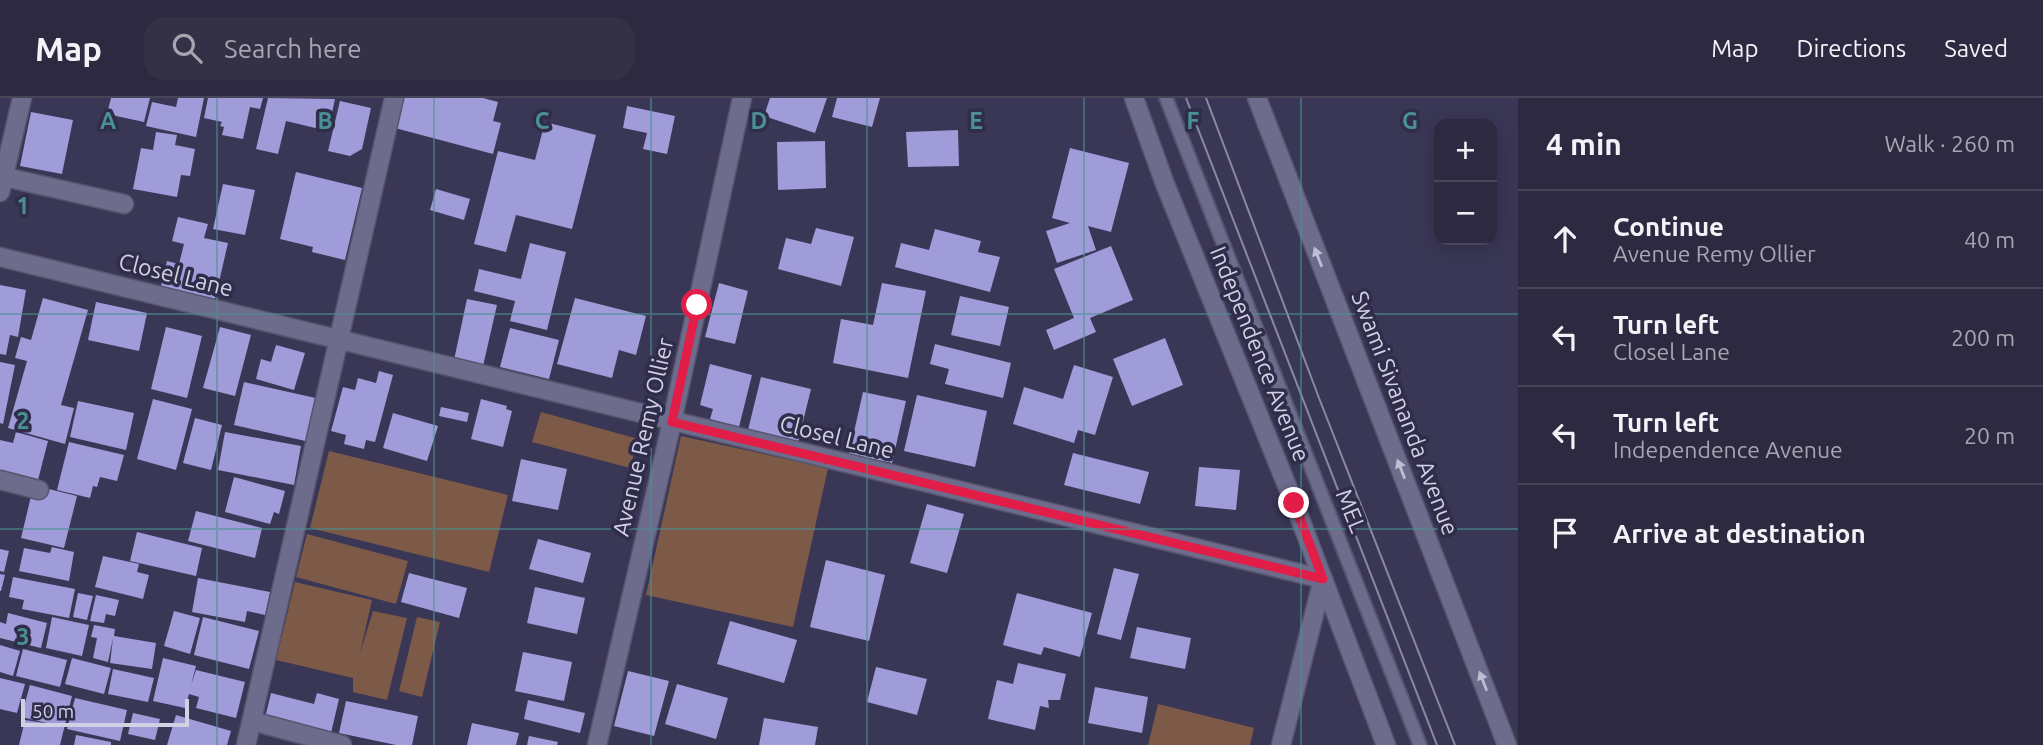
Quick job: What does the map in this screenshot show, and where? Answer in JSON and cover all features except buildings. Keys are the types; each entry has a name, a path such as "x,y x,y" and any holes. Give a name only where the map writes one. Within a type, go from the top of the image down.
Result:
{"street":[{"path":"22,98 2,184 124,204"},
{"path":"246,745 394,98"},
{"name":"Avenue Remy Ollier","path":"597,745 672,422 742,98"},
{"name":"Independence Avenue","path":"1134,98 1165,184 1294,503 1386,745"},
{"name":"Swami Sivananda Avenue","path":"1257,98 1507,745"},
{"name":"Closel Lane","path":"0,257 1323,579"},
{"path":"0,480 39,489"},
{"path":"1282,745 1323,579"},
{"path":"252,721 342,745"}],"lane":[{"name":"MEL","path":"1166,98 1420,745"}],"shaded area":[{"path":"541,412 638,439 630,468 532,442"},
{"path":"681,436 828,468 793,627 646,595"},
{"path":"329,451 508,495 489,572 310,528"},
{"path":"307,534 408,561 396,604 296,577"},
{"path":"295,582 372,600 360,653 373,611 407,618 387,700 353,692 353,678 276,660"},
{"path":"417,617 440,622 422,697 399,691"},
{"path":"1158,704 1254,728 1250,745 1148,745"}],"tram line":[{"path":"1186,98 1437,745"},
{"path":"1206,98 1319,398 1455,745"}],"route":[{"path":"697,305 672,422 1323,579 1294,503"}]}
